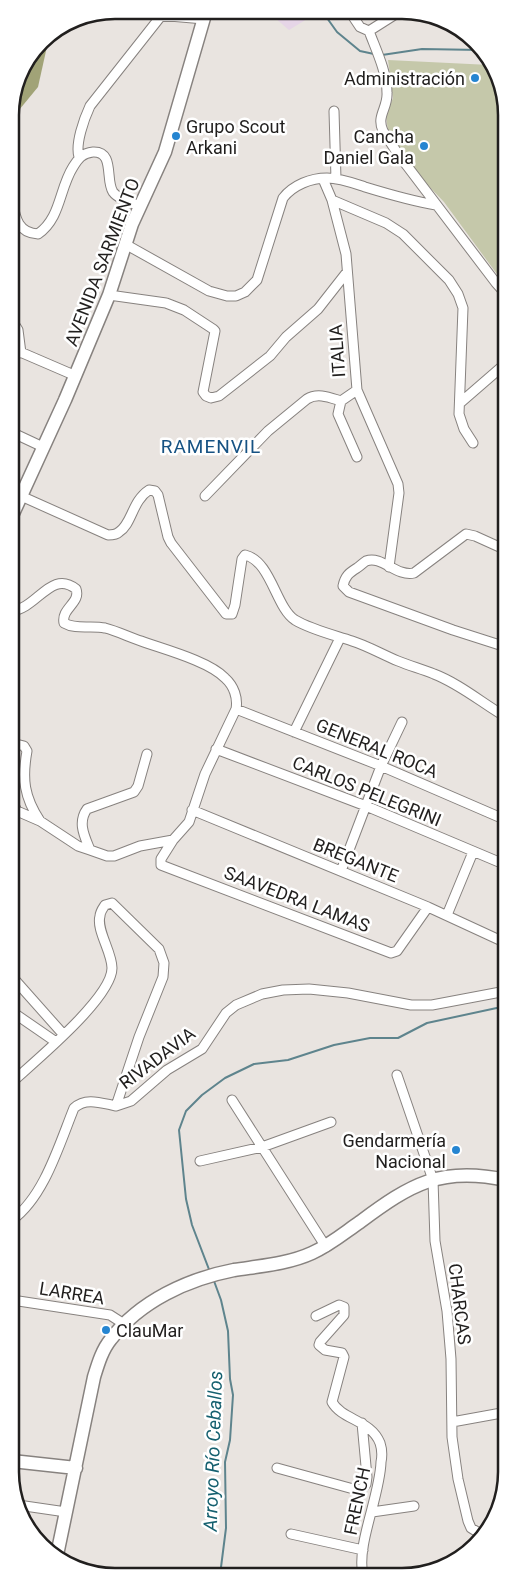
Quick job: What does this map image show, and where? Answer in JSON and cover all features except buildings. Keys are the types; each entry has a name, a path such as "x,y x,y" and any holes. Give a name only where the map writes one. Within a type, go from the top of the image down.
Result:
{"main road":[{"name":"AVENIDA SARMIENTO","path":"19,500 76,376 109,295 125,244 140,206 165,152 204,19"},
{"path":"58,1549 94,1377 102,1354 110,1340 124,1324 169,1292 204,1277 282,1261 309,1254 326,1247 393,1197 407,1189 455,1175 498,1178"},
{"path":"19,1462 76,1468"}],"street":[{"path":"79,157 77,152 84,120 90,106 159,19"},
{"path":"355,19 360,27 370,35 382,67 388,93 380,124 383,131 436,205 498,284"},
{"path":"370,35 390,19"},
{"path":"334,111 336,179"},
{"path":"19,225 25,232 38,234 47,228 53,219 69,174 79,157 94,152 102,154 108,161 111,189 114,194 140,206"},
{"path":"125,244 209,291 227,296 236,296 244,292 257,280 283,198 298,185 323,178 336,179 416,202 436,205"},
{"name":"ITALIA","path":"205,496 268,431 311,396 322,396 342,401 356,390 346,254 332,200 323,178"},
{"path":"332,200 386,223 403,234 449,280 458,294 462,308 459,414 473,443"},
{"path":"109,295 166,303 184,310 213,328 215,331 214,341 203,392 210,398 218,396 270,356 286,337 318,309 347,272"},
{"path":"19,338 21,353 76,376"},
{"path":"460,403 498,370"},
{"path":"356,390 398,484 399,493 389,567"},
{"path":"342,401 338,414 357,458"},
{"path":"19,436 43,447"},
{"path":"21,496 108,535 119,533 124,528 138,499 149,490 155,491 158,495 171,543 226,614 232,614 235,605 242,559 245,555 250,556 258,563 274,586 287,613 295,620 340,638 354,641 399,662 435,674 498,712"},
{"path":"498,546 466,534 414,573 408,575 399,573 381,562 367,561 348,573 344,578 343,586 349,592 498,644"},
{"path":"19,609 31,603 56,583 72,585 78,594 76,600 66,610 63,618 64,623 75,627 106,628 211,668 225,677 232,686 238,702 205,774 189,822 173,840 140,846 114,856 107,856 78,846 40,821 19,812"},
{"path":"294,732 340,638"},
{"name":"GENERAL ROCA","path":"236,709 381,766 498,817"},
{"path":"341,871 381,766 402,722"},
{"path":"19,745 24,746 27,751 26,792 30,806 40,821"},
{"name":"CARLOS PELEGRINI","path":"216,749 366,806 498,862"},
{"path":"90,850 83,832 82,821 84,812 87,809 134,792 138,786 147,754"},
{"name":"BREGANTE","path":"192,810 447,915 498,939"},
{"name":"SAAVEDRA LAMAS","path":"173,840 161,859 162,865 391,953 397,951 428,907"},
{"path":"447,915 473,852"},
{"name":"RIVADAVIA","path":"19,1076 56,1042 104,991 110,980 111,961 99,923 100,915 105,905 112,903 159,949 164,963 163,978 139,1037 116,1106"},
{"path":"19,984 63,1034"},
{"name":"RIVADAVIA","path":"116,1106 131,1101 167,1070 202,1049 226,1013 236,1005 262,994 283,990 309,989 348,993 418,1005 432,1005 498,993"},
{"path":"19,1017 56,1042"},
{"name":"CHARCAS","path":"397,1075 433,1180 436,1242 447,1311 451,1359 452,1437 468,1521 471,1528 477,1532"},
{"path":"232,1100 326,1247"},
{"path":"19,1215 33,1199 44,1179 74,1108 79,1103 91,1101 116,1106"},
{"path":"200,1161 262,1147 331,1122"},
{"name":"LARREA","path":"19,1301 110,1315 124,1324"},
{"name":"FRENCH","path":"316,1316 339,1305 344,1307 344,1315 319,1345 324,1350 342,1353 344,1356 332,1402 336,1408 362,1423 373,1432 380,1444 382,1459 380,1481 363,1550 362,1568"},
{"path":"452,1422 498,1414"},
{"path":"277,1468 357,1490 362,1489 366,1484 367,1478 362,1423"},
{"path":"25,1506 66,1512"},
{"path":"372,1512 414,1506"},
{"path":"291,1534 363,1550"}],"shaded area":[{"path":"276,19 307,19 289,30"}],"green space":[{"path":"47,47 38,87 19,110 26,78 39,56"},
{"path":"388,60 484,65 493,84 498,108 498,275 444,202 422,179 388,132 386,115 393,98"}],"waterway":[{"name":"Arroyo Río Ceballos","path":"328,19 337,32 360,51 374,54"},
{"name":"Arroyo Río Ceballos","path":"382,55 422,49 473,50"},
{"name":"Arroyo Río Ceballos","path":"210,1272 192,1225 186,1199 179,1130 186,1111 202,1095 225,1078 254,1064 288,1060 334,1045 370,1038 398,1038 427,1023 498,1008"},
{"name":"Arroyo Río Ceballos","path":"214,1281 221,1300 228,1331 230,1379 233,1395 230,1440 225,1462 226,1528 221,1568"}],"place":[{"name":"Administración","path":"475,78"},
{"name":"Grupo Scout Arkani","path":"176,136"},
{"name":"Cancha Daniel Gala","path":"424,146"},
{"name":"Gendarmería Nacional","path":"456,1150"},
{"name":"ClauMar","path":"106,1330"}],"district":[{"name":"RAMENVIL","path":"211,446"}]}
